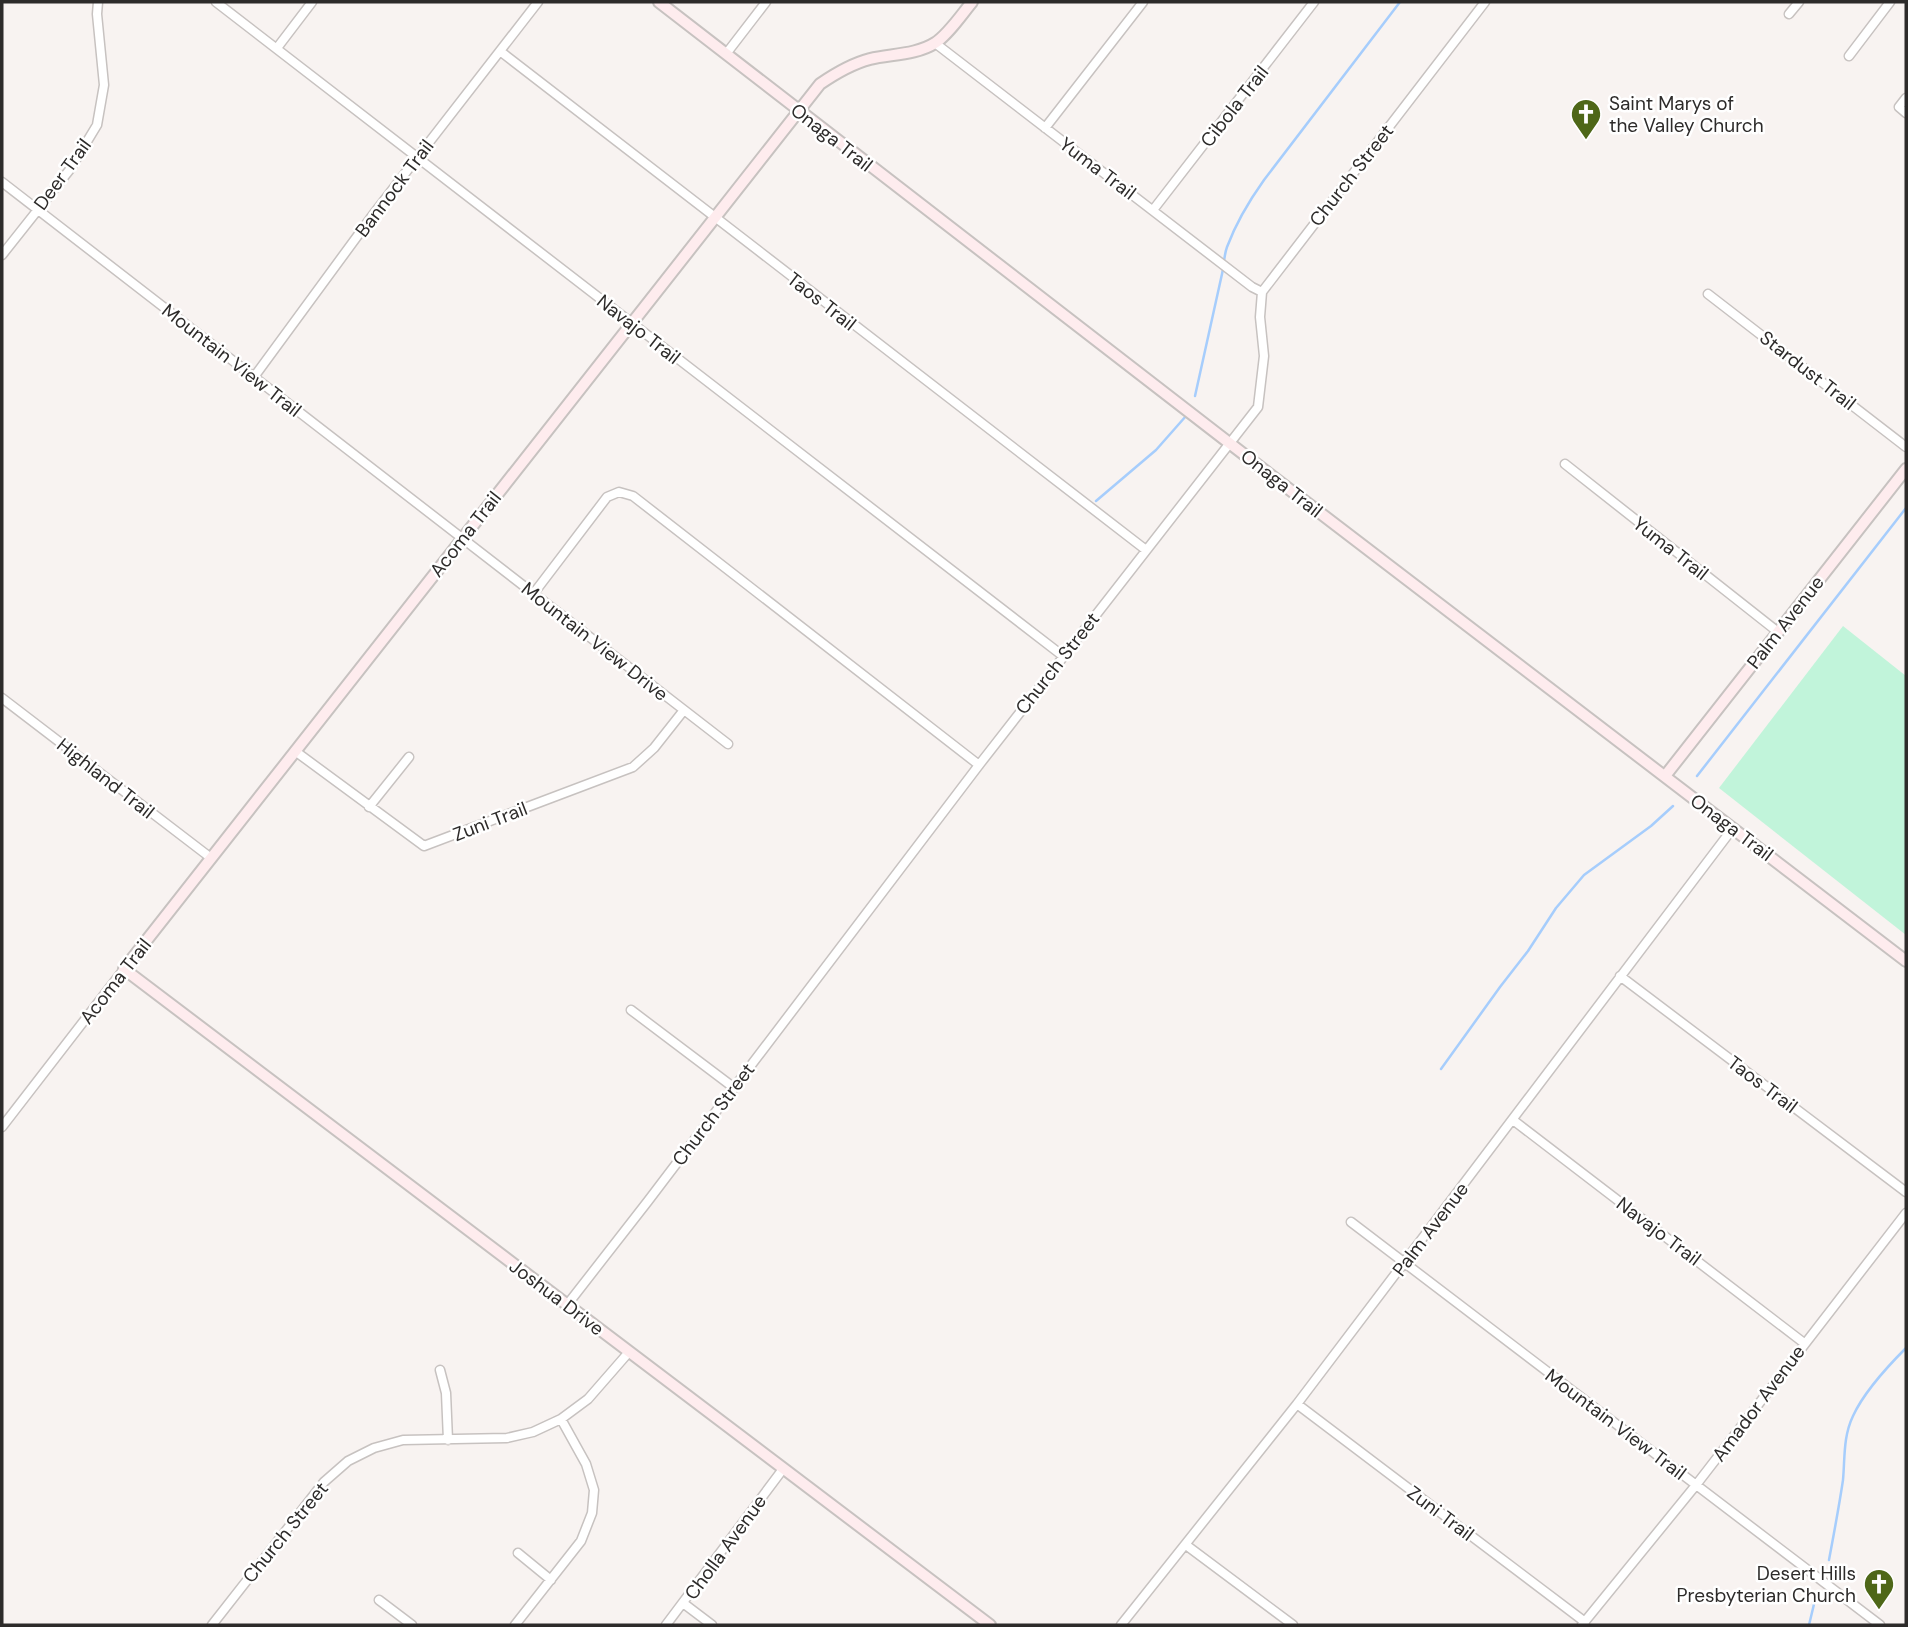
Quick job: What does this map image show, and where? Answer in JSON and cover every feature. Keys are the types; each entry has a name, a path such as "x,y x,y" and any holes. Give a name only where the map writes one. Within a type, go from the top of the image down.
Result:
{"street":[{"name":"Deer Trail","path":"2,255 71,168 97,125 104,85 98,2"},
{"name":"Navajo Trail","path":"216,2 1063,656"},
{"path":"277,48 312,2"},
{"name":"Bannock Trail","path":"254,377 417,157 538,2"},
{"name":"Onaga Trail","path":"659,2 1281,483 1906,961"},
{"path":"726,54 766,2"},
{"name":"Acoma Trail","path":"2,1127 820,84 842,69 869,60 911,52 935,43 972,2"},
{"path":"1045,128 1143,2"},
{"name":"Cibola Trail","path":"1153,210 1314,2"},
{"name":"Church Street","path":"567,1305 979,765 1258,407 1264,356 1260,317 1262,292 1485,2"},
{"path":"1789,14 1799,2"},
{"path":"1849,56 1890,2"},
{"name":"Yuma Trail","path":"935,43 1262,292"},
{"name":"Taos Trail","path":"499,51 1146,550"},
{"path":"1906,98 1899,107 1906,113"},
{"name":"Mountain View Trail","path":"2,182 462,538"},
{"name":"Stardust Trail","path":"1708,294 1906,447"},
{"name":"Yuma Trail","path":"1564,464 1778,632"},
{"name":"Palm Avenue","path":"1665,776 1906,469"},
{"path":"534,593 607,497 619,492 633,496 979,765"},
{"name":"Mountain View Drive","path":"462,538 728,744"},
{"name":"Highland Trail","path":"2,698 211,859"},
{"name":"Zuni Trail","path":"295,751 424,846 633,767 654,748 684,710"},
{"path":"369,807 409,757"},
{"name":"Palm Avenue","path":"1121,1625 1297,1404 1733,828"},
{"name":"Joshua Drive","path":"124,969 990,1625"},
{"name":"Taos Trail","path":"1620,976 1906,1192"},
{"path":"631,1010 733,1087"},
{"name":"Navajo Trail","path":"1513,1120 1804,1343"},
{"name":"Amador Avenue","path":"1583,1623 1696,1485 1906,1213"},
{"name":"Mountain View Trail","path":"1351,1222 1880,1625"},
{"name":"Church Street","path":"212,1625 324,1482 348,1461 374,1448 403,1440 507,1438 533,1432 561,1419 588,1399 629,1352"},
{"path":"440,1370 446,1393 449,1440"},
{"name":"Zuni Trail","path":"1297,1404 1583,1623"},
{"path":"515,1625 581,1541 592,1513 594,1490 586,1464 561,1419"},
{"name":"Cholla Avenue","path":"666,1625 783,1469"},
{"path":"1186,1545 1293,1625"},
{"path":"518,1553 551,1580"},
{"path":"379,1600 412,1625"},
{"path":"683,1603 712,1625"}],"green space":[{"path":"1843,626 1906,676 1906,935 1719,788"}],"waterway":[{"path":"1195,396 1226,250 1239,221 1264,180 1400,2"},
{"path":"1096,501 1156,450 1186,416"},
{"path":"1697,776 1906,508"},
{"path":"1441,1069 1528,951 1556,908 1584,875 1651,826 1673,806"},
{"path":"1829,1560 1850,1424 1870,1389 1906,1348"},
{"path":"1809,1625 1815,1600"}],"place":[{"name":"Saint Marys of the Valley Church","path":"1586,141"},
{"name":"Desert Hills Presbyterian Church","path":"1879,1611"}]}
